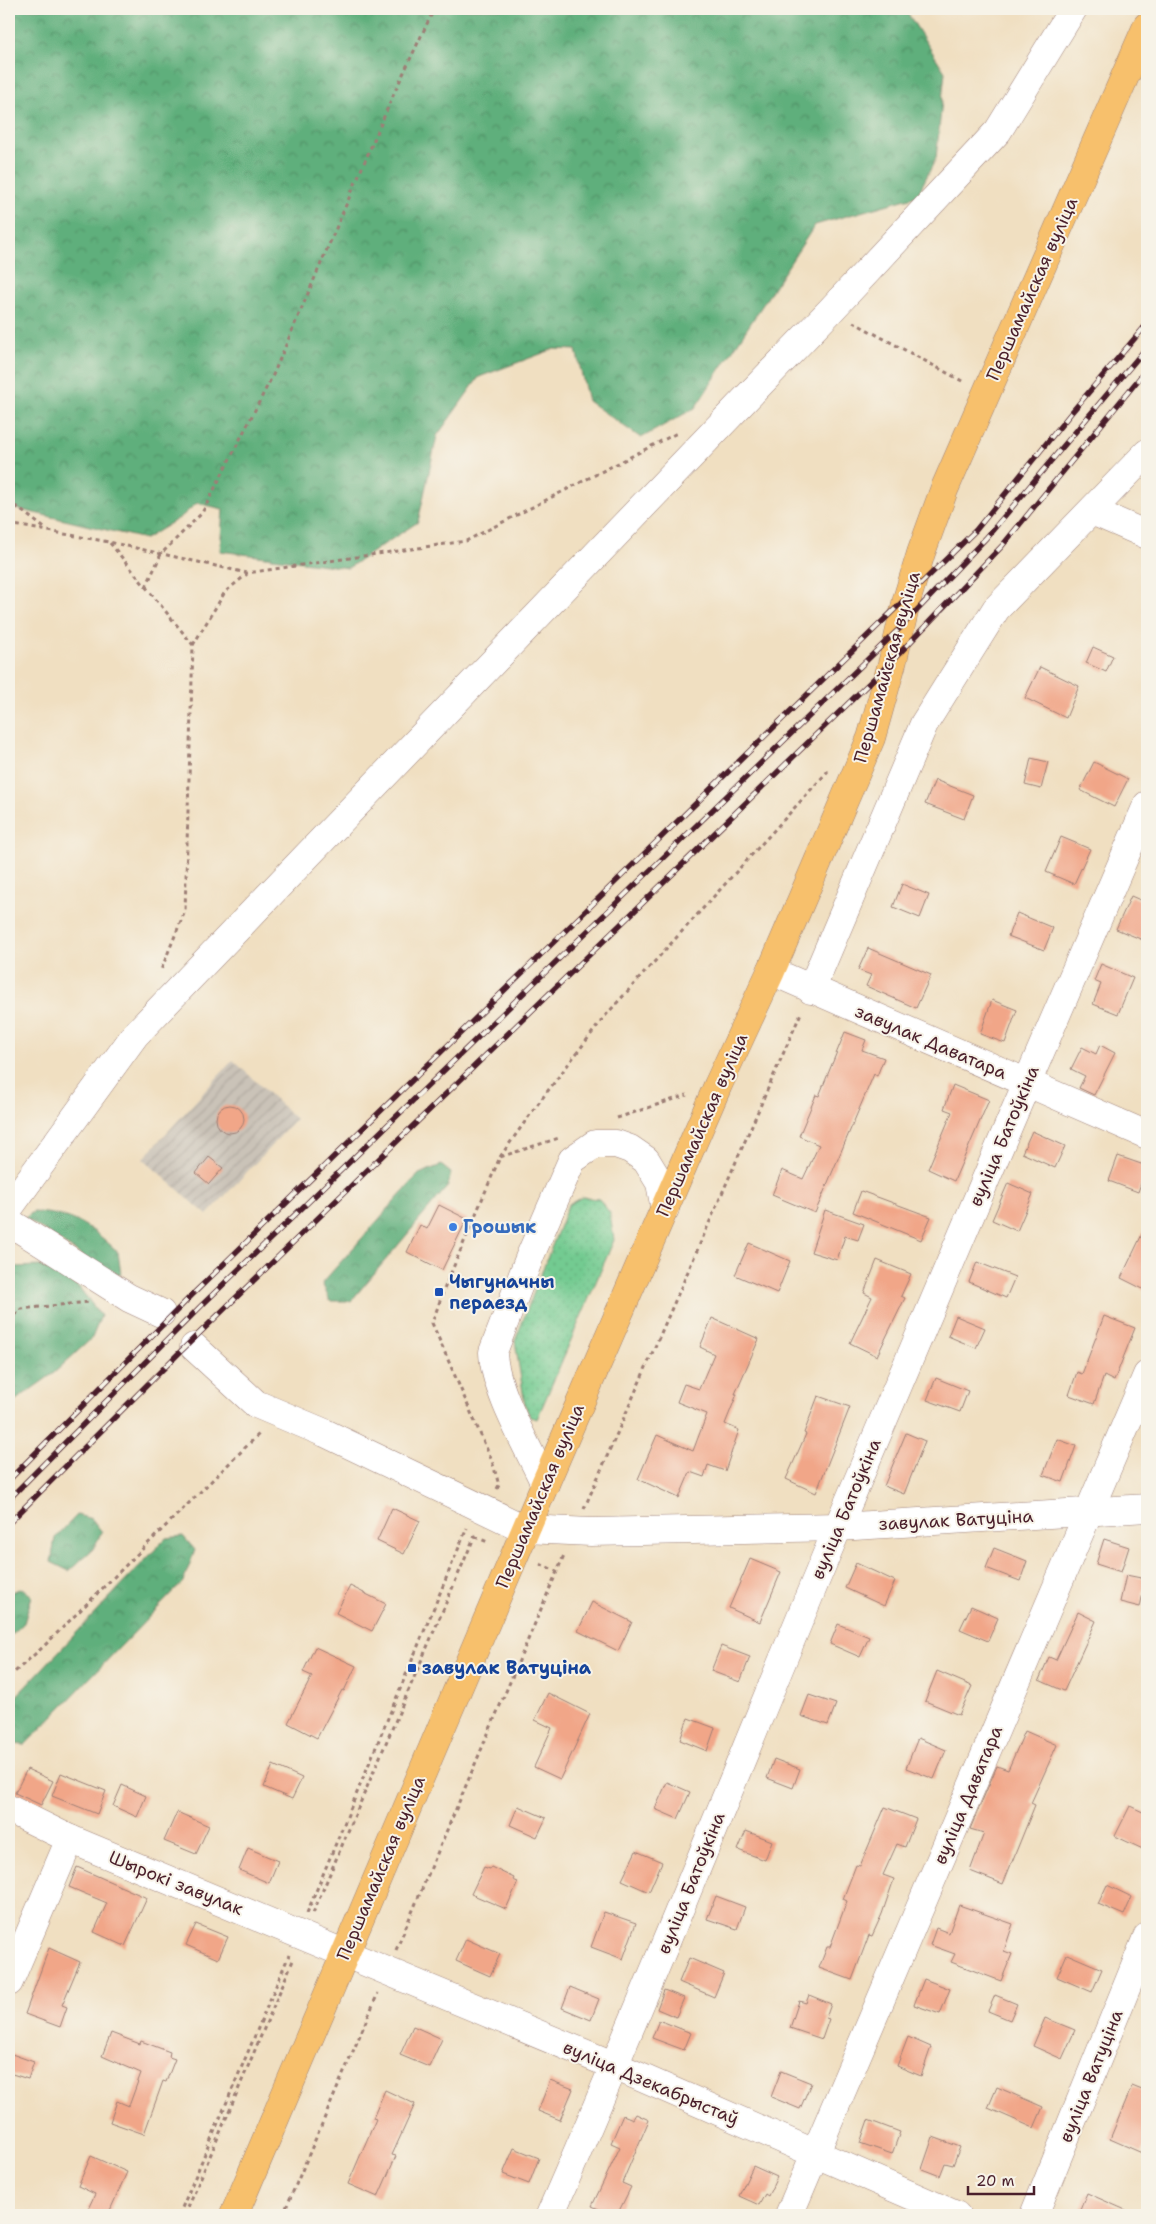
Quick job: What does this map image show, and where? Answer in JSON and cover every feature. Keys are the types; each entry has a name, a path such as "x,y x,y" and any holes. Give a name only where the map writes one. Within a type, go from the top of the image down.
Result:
{"main road":[{"name":"Першамайская вуліца","path":"234,2215 545,1484 718,1085 771,972 871,738 921,553 944,490 1147,26"}],"street":[{"path":"9,1208 135,1035 831,310 998,131 1073,9"},
{"path":"811,990 924,724 996,609 1147,453"},
{"path":"1092,511 1147,535"},
{"name":"вуліца Батоўкіна","path":"550,2215 615,2066 838,1527 1147,805"},
{"name":"завулак Даватара","path":"771,972 1147,1135"},
{"path":"545,1484 500,1389 493,1368 493,1352 530,1256 572,1160 595,1144 616,1144 630,1149 646,1160 660,1183 665,1209"},
{"path":"9,1222 129,1298 161,1313"},
{"path":"194,1347 256,1404 526,1529"},
{"name":"вуліца Даватара","path":"789,2215 1147,1375"},
{"name":"завулак Ватуціна","path":"526,1529 574,1532 838,1527 1147,1508"},
{"name":"Шырокі завулак","path":"9,1809 70,1839 345,1953"},
{"path":"9,1982 70,1839"},
{"name":"вуліца Ватуціна","path":"1034,2215 1147,1937"},
{"name":"вуліца Дзекабрыстаў","path":"345,1953 615,2066 814,2155 956,2215"}],"path":[{"path":"146,587 162,554 202,513 273,375 395,91 434,9"},
{"path":"831,310 987,394"},
{"path":"9,524 109,542 248,573 466,541 684,429"},
{"path":"9,501 47,530"},
{"path":"109,542 193,645"},
{"path":"160,973 184,911 193,645 225,592 248,573"},
{"path":"185,2215 482,1507 498,1485 492,1461 432,1323 500,1157 605,1016 833,766"},
{"path":"284,2215 556,1572 811,990"},
{"path":"614,1120 718,1085"},
{"path":"500,1157 566,1135"},
{"path":"9,1321 21,1309 90,1302"},
{"path":"9,1677 43,1647 279,1414"},
{"path":"179,2215 475,1537 482,1507"},
{"path":"475,1537 488,1542"},
{"path":"540,1564 556,1572"}],"shaded area":[{"path":"233,1060 296,1119 207,1215 143,1159"}],"green space":[{"path":"9,9 905,9 945,72 936,158 917,196 815,225 695,408 641,438 588,401 576,350 554,349 479,377 437,436 418,522 348,568 220,551 223,509 197,503 181,517 145,539 9,507"},
{"path":"441,1165 451,1173 448,1186 351,1301 330,1301 322,1283 419,1174"},
{"path":"582,1197 599,1199 610,1213 614,1240 537,1419 530,1417 525,1405 515,1341 568,1205"},
{"path":"33,1212 60,1215 89,1228 118,1252 121,1275 108,1273 25,1218"},
{"path":"42,1266 78,1286 101,1316 92,1338 54,1373 16,1400 9,1409 9,1267"},
{"path":"77,1515 92,1519 102,1532 93,1549 69,1571 51,1562 55,1538"},
{"path":"183,1536 195,1550 183,1582 25,1745 10,1744 9,1704 166,1538"},
{"path":"22,1588 32,1596 24,1623 9,1637 9,1593"}],"building":[{"path":"1093,647 1113,656 1106,672 1086,663"},
{"path":"1040,667 1079,686 1066,718 1025,698"},
{"path":"1031,758 1048,762 1041,789 1025,785"},
{"path":"1094,762 1128,779 1114,807 1080,790"},
{"path":"935,780 973,795 964,819 925,804"},
{"path":"1061,837 1090,849 1074,884 1046,872"},
{"path":"902,884 929,895 920,918 893,907"},
{"path":"1131,896 1147,903 1147,930 1143,940 1116,929"},
{"path":"1017,913 1053,928 1044,950 1008,936"},
{"path":"868,948 931,975 916,1008 866,986 871,975 858,970"},
{"path":"1101,964 1133,978 1118,1014 1093,1004 1101,984 1094,981"},
{"path":"992,1000 1017,1010 1005,1043 980,1034"},
{"path":"845,1032 866,1040 862,1050 884,1058 877,1076 874,1074 815,1213 772,1195 782,1170 803,1179 819,1145 799,1136 816,1095 819,1096"},
{"path":"1100,1045 1115,1053 1094,1095 1079,1088 1085,1076 1071,1069 1082,1047 1096,1054"},
{"path":"953,1085 989,1100 954,1181 928,1169 952,1112 944,1109"},
{"path":"230,1105 240,1109 244,1119 240,1129 230,1133 220,1129 216,1119 220,1109"},
{"path":"1032,1131 1065,1146 1055,1168 1022,1153"},
{"path":"1118,1156 1147,1166 1138,1192 1109,1181"},
{"path":"209,1157 223,1168 209,1184 196,1173"},
{"path":"1008,1183 1033,1194 1017,1231 992,1220"},
{"path":"861,1191 931,1217 921,1240 853,1212"},
{"path":"439,1205 467,1219 442,1270 407,1252 420,1225 427,1229"},
{"path":"825,1210 864,1224 858,1240 845,1236 837,1260 811,1252"},
{"path":"1147,1224 1147,1291 1121,1278"},
{"path":"749,1243 790,1261 777,1293 735,1275"},
{"path":"877,1260 911,1274 901,1296 905,1298 877,1356 850,1343 872,1297 864,1293"},
{"path":"977,1262 1015,1277 1006,1298 969,1282"},
{"path":"956,1316 985,1328 976,1348 948,1336"},
{"path":"1104,1316 1135,1328 1114,1381 1104,1376 1094,1404 1069,1395 1077,1372 1082,1374"},
{"path":"712,1318 759,1339 735,1394 737,1394 725,1424 739,1430 725,1471 708,1465 704,1477 690,1472 679,1498 638,1479 657,1435 693,1451 707,1414 677,1402 684,1384 699,1389 714,1354 700,1347"},
{"path":"936,1378 968,1391 960,1412 927,1400"},
{"path":"818,1396 850,1407 816,1493 786,1479 806,1434 804,1433"},
{"path":"906,1433 925,1441 904,1494 884,1486"},
{"path":"1057,1439 1076,1446 1063,1482 1043,1475"},
{"path":"392,1508 420,1521 404,1554 377,1541"},
{"path":"1104,1539 1129,1547 1121,1572 1096,1564"},
{"path":"994,1548 1027,1561 1020,1581 986,1568"},
{"path":"750,1559 781,1572 760,1622 729,1608"},
{"path":"856,1563 895,1581 884,1606 845,1588"},
{"path":"1126,1575 1146,1579 1140,1607 1120,1602"},
{"path":"350,1586 386,1604 372,1631 336,1613"},
{"path":"592,1602 632,1622 618,1651 578,1631"},
{"path":"971,1606 998,1618 988,1641 960,1629"},
{"path":"1078,1612 1096,1621 1064,1691 1039,1680 1049,1657 1056,1660"},
{"path":"838,1624 869,1637 860,1657 830,1644"},
{"path":"721,1646 750,1657 740,1682 711,1671"},
{"path":"315,1647 356,1666 317,1738 288,1723 312,1676 303,1672"},
{"path":"937,1671 972,1686 959,1715 925,1701"},
{"path":"548,1693 590,1714 560,1779 534,1767 552,1728 535,1720"},
{"path":"809,1695 836,1704 828,1725 801,1716"},
{"path":"688,1718 715,1728 707,1751 680,1740"},
{"path":"1025,1731 1057,1745 1031,1803 1035,1805 1003,1884 970,1871 984,1833 970,1829 997,1766 1008,1770"},
{"path":"918,1738 946,1750 934,1779 906,1768"},
{"path":"774,1759 800,1769 793,1788 767,1778"},
{"path":"273,1765 302,1778 292,1799 264,1787"},
{"path":"27,1769 53,1781 41,1805 15,1793"},
{"path":"61,1773 106,1791 97,1814 52,1796"},
{"path":"667,1782 690,1792 678,1819 655,1809"},
{"path":"122,1785 146,1796 137,1817 113,1806"},
{"path":"518,1806 546,1818 537,1837 510,1825"},
{"path":"1130,1806 1147,1814 1147,1851 1115,1836"},
{"path":"885,1807 916,1819 905,1847 897,1844 883,1875 894,1879 882,1914 872,1936 869,1935 852,1980 819,1968 827,1947 830,1947 847,1901 843,1899 856,1865 860,1866"},
{"path":"177,1812 209,1826 196,1854 164,1841"},
{"path":"746,1831 772,1841 765,1860 738,1850"},
{"path":"248,1848 278,1861 269,1883 239,1870"},
{"path":"636,1851 662,1862 649,1892 622,1880"},
{"path":"77,1867 147,1898 125,1946 94,1932 107,1903 69,1887"},
{"path":"484,1867 490,1869 491,1867 514,1878 513,1880 518,1882 506,1909 471,1894"},
{"path":"1107,1885 1132,1897 1124,1915 1098,1904"},
{"path":"716,1896 745,1907 737,1929 707,1919"},
{"path":"959,1905 1013,1924 1004,1951 1012,1954 1001,1981 951,1962 955,1954 930,1945 936,1928 949,1933"},
{"path":"604,1912 636,1923 623,1959 591,1947"},
{"path":"196,1924 228,1937 218,1959 186,1945"},
{"path":"466,1939 500,1954 490,1976 456,1961"},
{"path":"49,1948 80,1962 62,2005 67,2007 60,2027 25,2014"},
{"path":"1067,1954 1102,1969 1092,1992 1057,1977"},
{"path":"689,1958 724,1973 714,1997 679,1982"},
{"path":"924,1979 950,1989 940,2014 914,2005"},
{"path":"570,1987 599,1999 591,2020 562,2008"},
{"path":"664,1990 684,1998 676,2017 657,2009"},
{"path":"809,1995 831,2004 826,2018 829,2019 822,2039 790,2028 799,2001 806,2003"},
{"path":"995,1995 1017,2004 1010,2020 988,2011"},
{"path":"1045,2018 1075,2030 1062,2059 1033,2046"},
{"path":"659,2020 691,2033 684,2050 652,2038"},
{"path":"413,2026 442,2039 429,2067 400,2055"},
{"path":"111,2033 140,2044 141,2041 170,2052 169,2057 175,2059 166,2082 163,2081 144,2134 110,2122 117,2101 129,2106 141,2073 102,2056"},
{"path":"908,2037 931,2047 921,2076 897,2066"},
{"path":"9,2053 34,2062 28,2079 9,2073"},
{"path":"781,2071 811,2083 800,2109 771,2097"},
{"path":"550,2080 573,2089 560,2120 538,2111"},
{"path":"1132,2086 1147,2092 1147,2140 1142,2153 1110,2139"},
{"path":"997,2087 1043,2107 1034,2128 988,2108"},
{"path":"385,2090 415,2104 392,2155 396,2156 378,2197 348,2184 376,2119 373,2118"},
{"path":"636,2114 649,2120 622,2183 631,2187 617,2215 612,2215 592,2206 620,2147 611,2143 623,2115 633,2119"},
{"path":"868,2120 900,2132 892,2154 860,2143"},
{"path":"933,2137 960,2147 953,2165 945,2163 940,2176 922,2169"},
{"path":"514,2148 539,2158 529,2184 503,2174"},
{"path":"91,2156 127,2172 108,2215 88,2209 95,2194 78,2186"},
{"path":"753,2166 777,2177 768,2196 765,2194 759,2205 739,2196"},
{"path":"1087,2193 1137,2215 1078,2215"}],"railway":[{"path":"9,1480 191,1296 976,530 1071,413 1147,324"},
{"path":"9,1499 201,1306 900,628 986,538 1147,347"},
{"path":"9,1523 180,1352 893,660 1002,546 1147,369"}],"place":[{"name":"Грошык","path":"453,1227"},
{"name":"Чыгуначны пераезд","path":"439,1292"},
{"name":"завулак Ватуціна","path":"412,1668"}]}
